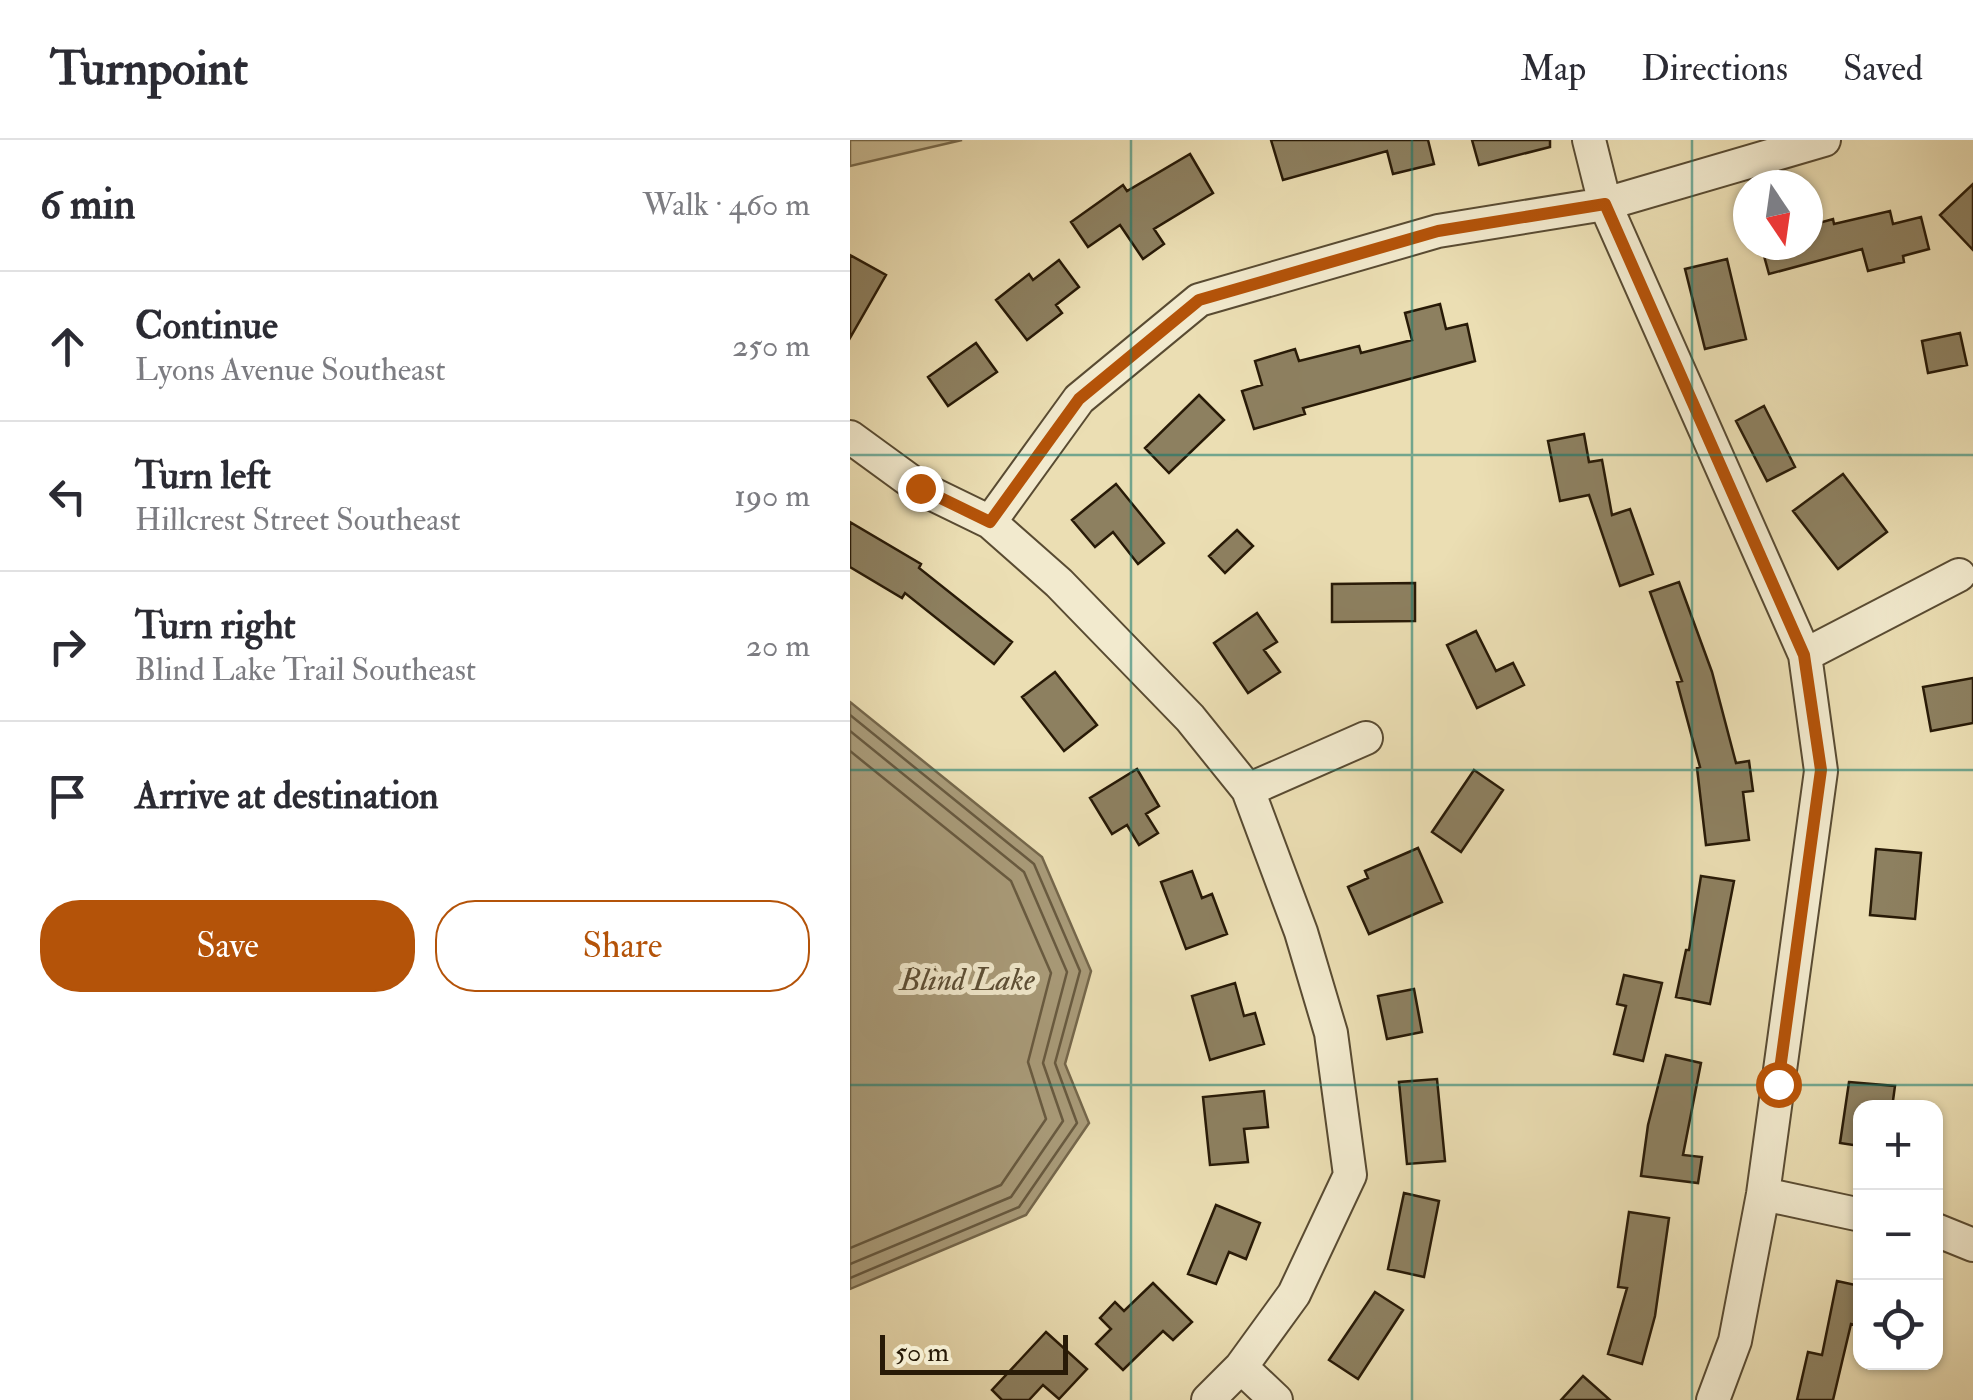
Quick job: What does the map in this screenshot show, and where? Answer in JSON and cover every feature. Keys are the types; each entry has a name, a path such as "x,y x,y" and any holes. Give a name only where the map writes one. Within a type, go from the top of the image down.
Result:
{"street":[{"path":"1589,140 1605,204 1804,655 1821,770 1763,1194 1736,1341 1713,1400"},
{"path":"990,522 1079,399 1199,300 1438,231 1605,204 1824,140"},
{"path":"850,438 920,488 990,522 1059,583 1190,718 1248,790 1301,932 1330,1033 1350,1175 1294,1294 1242,1367 1208,1400"},
{"path":"1804,655 1959,575"},
{"path":"1248,790 1366,738"},
{"path":"1763,1194 1853,1213"},
{"path":"1943,1233 1973,1246"},
{"path":"1242,1367 1276,1400"}],"shaded area":[{"path":"850,140 962,140 850,166"}],"water":[{"name":"Blind Lake","path":"850,702 1042,857 1091,971 1065,1064 1089,1123 1026,1215 850,1289"}],"building":[{"path":"1271,140 1428,140 1434,164 1393,174 1387,151 1283,180"},
{"path":"1472,140 1550,140 1550,147 1479,165"},
{"path":"1190,154 1213,193 1154,229 1164,244 1143,259 1120,225 1088,247 1071,222 1123,185 1127,191"},
{"path":"1973,184 1973,250 1940,215"},
{"path":"1890,211 1893,224 1921,217 1929,249 1903,256 1904,262 1868,271 1862,249 1823,259 1823,222 1833,219 1834,224"},
{"path":"850,255 886,275 850,338"},
{"path":"1727,259 1746,339 1705,349 1685,269"},
{"path":"1059,260 1079,287 1056,305 1062,313 1027,340 996,300 1029,274 1033,280"},
{"path":"1765,260 1821,260 1769,274"},
{"path":"1440,304 1446,329 1467,324 1475,361 1303,408 1305,414 1254,429 1242,391 1262,385 1255,361 1295,349 1299,361 1359,346 1361,353 1412,340 1405,313"},
{"path":"1960,333 1967,365 1928,373 1922,341"},
{"path":"976,343 997,372 948,406 928,377"},
{"path":"1199,395 1224,420 1169,473 1145,448"},
{"path":"1764,406 1795,467 1767,481 1736,421"},
{"path":"1584,434 1589,462 1602,460 1612,515 1630,509 1653,574 1620,586 1589,495 1560,501 1548,441"},
{"path":"1843,474 1887,532 1838,569 1793,511"},
{"path":"1116,484 1164,543 1138,564 1113,532 1095,547 1072,520"},
{"path":"850,522 921,564 919,568 1012,642 994,664 905,593 902,598 850,567"},
{"path":"1237,530 1253,546 1225,573 1209,556"},
{"path":"1679,582 1712,672 1736,763 1749,761 1753,791 1743,792 1749,840 1706,845 1697,768 1700,767 1677,682 1682,681 1650,592"},
{"path":"1415,583 1415,621 1332,622 1332,584"},
{"path":"1257,613 1277,642 1264,650 1280,672 1248,693 1214,643"},
{"path":"1476,631 1496,671 1513,663 1524,685 1477,708 1447,645"},
{"path":"1055,672 1097,725 1064,751 1022,697"},
{"path":"1973,678 1973,723 1931,731 1923,687"},
{"path":"1137,769 1159,806 1146,814 1158,833 1139,845 1127,825 1112,834 1090,798"},
{"path":"1474,770 1503,790 1461,852 1432,832"},
{"path":"1418,848 1442,902 1369,934 1348,887 1368,878 1365,871"},
{"path":"1876,849 1921,853 1915,919 1870,915"},
{"path":"1192,871 1202,898 1212,894 1227,934 1186,949 1161,882"},
{"path":"1701,876 1734,881 1710,1004 1676,997 1689,950"},
{"path":"1624,975 1662,983 1643,1061 1614,1054 1626,1006 1617,1004"},
{"path":"1235,983 1244,1016 1255,1013 1264,1044 1210,1060 1192,996"},
{"path":"1414,989 1422,1032 1387,1039 1378,996"},
{"path":"1666,1055 1701,1063 1683,1155 1702,1157 1698,1183 1641,1176 1648,1125"},
{"path":"1437,1079 1445,1161 1407,1164 1399,1082"},
{"path":"1849,1082 1895,1086 1893,1100 1853,1100 1853,1145 1840,1143"},
{"path":"1264,1091 1268,1127 1244,1129 1248,1162 1210,1165 1203,1097"},
{"path":"1404,1193 1439,1201 1424,1277 1388,1269"},
{"path":"1216,1205 1260,1223 1246,1259 1229,1252 1216,1284 1188,1274"},
{"path":"1629,1212 1669,1218 1655,1316 1642,1364 1608,1354 1627,1288 1618,1287"},
{"path":"1837,1281 1853,1284 1853,1324 1833,1400 1797,1400 1808,1352 1822,1355"},
{"path":"1153,1283 1192,1322 1173,1340 1163,1331 1123,1370 1096,1344 1111,1329 1100,1318 1115,1302 1124,1311"},
{"path":"1375,1292 1403,1310 1358,1379 1329,1360"},
{"path":"1046,1332 1087,1369 1059,1399 1043,1385 1029,1400 1002,1400 992,1390"},
{"path":"1583,1376 1610,1400 1561,1400"}],"route":[{"path":"920,488 990,522 1079,399 1199,300 1438,231 1605,204 1804,655 1821,770 1778,1084"}]}
